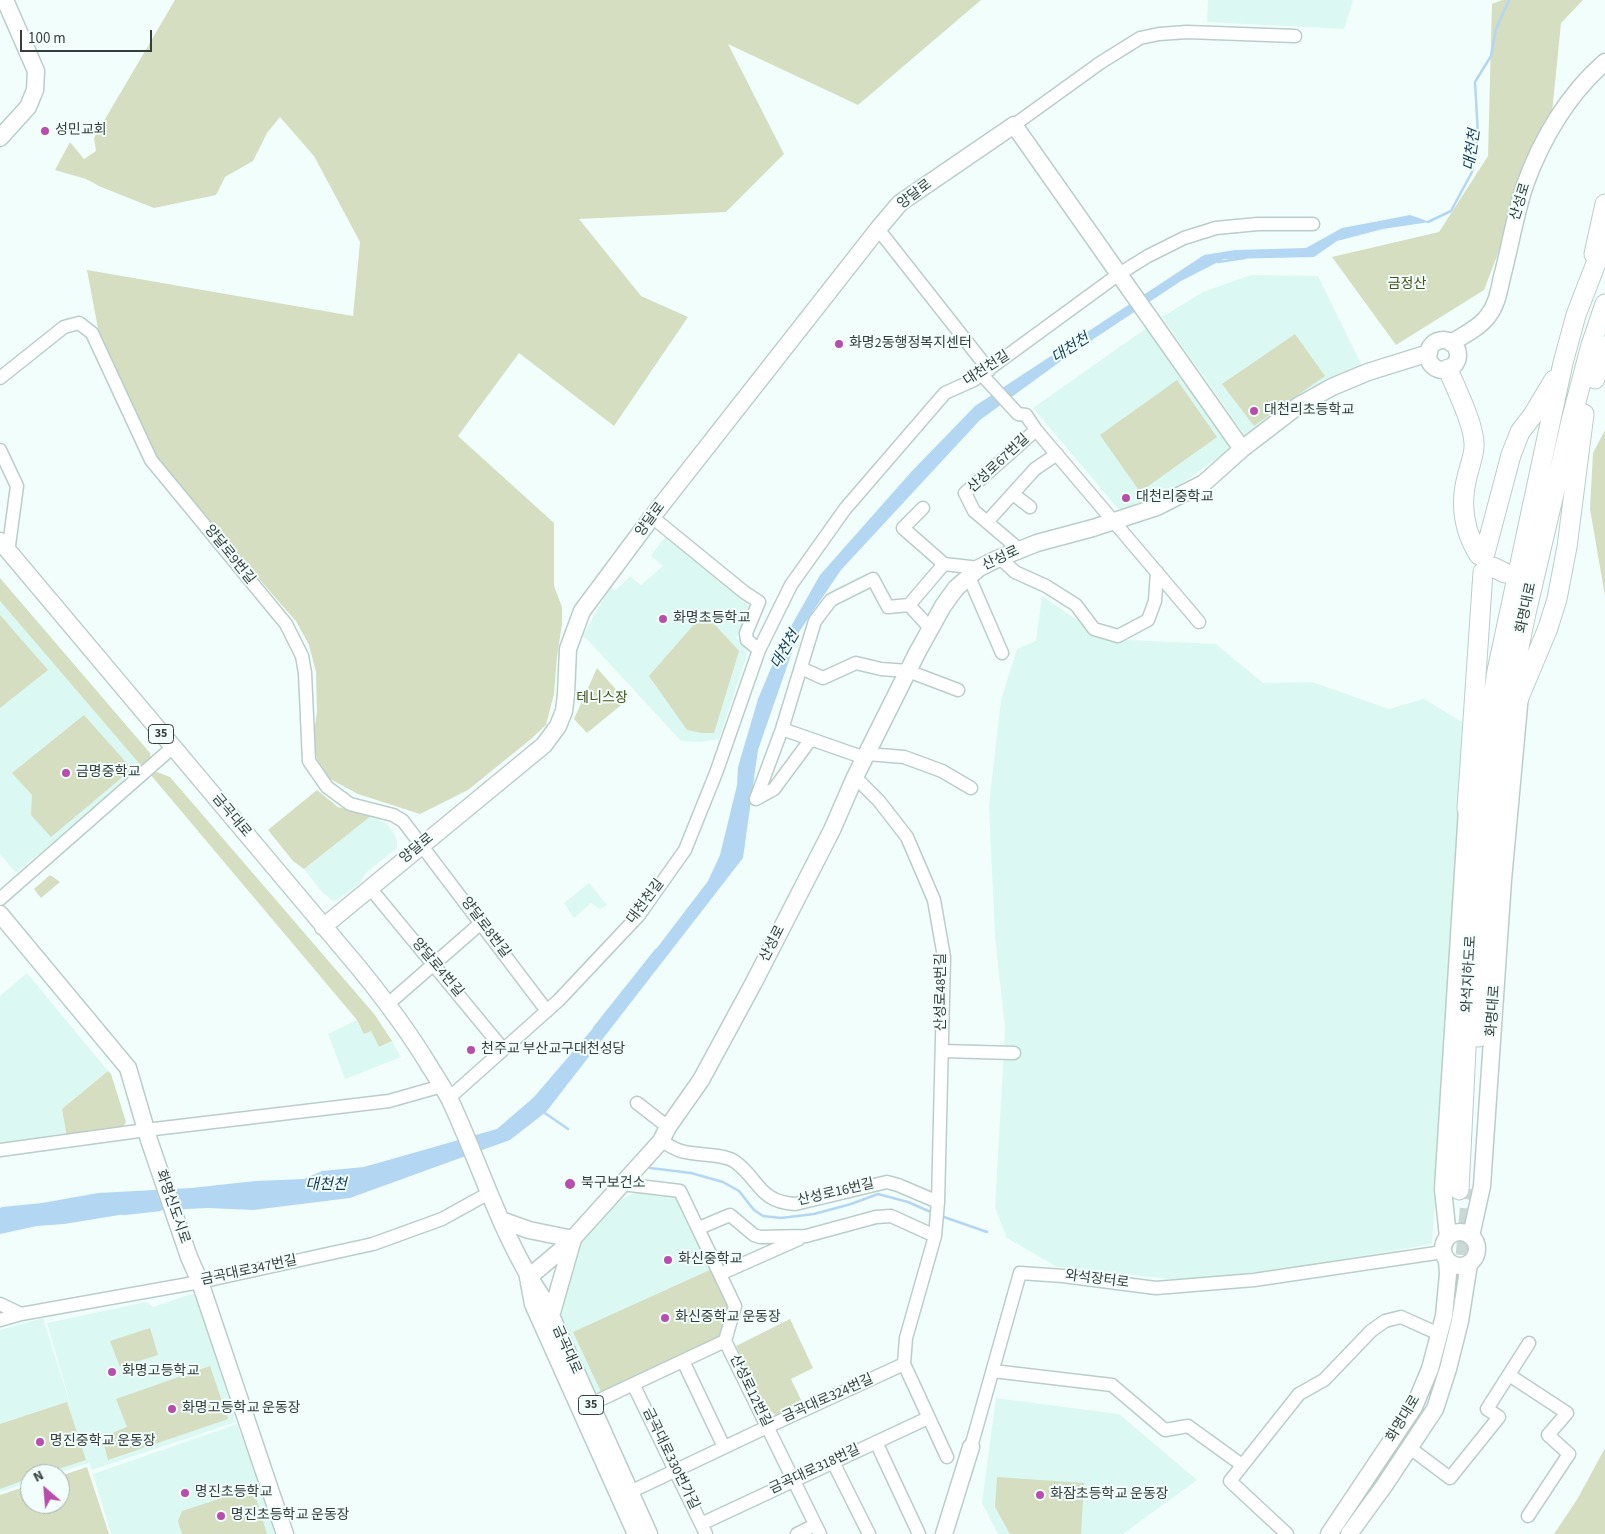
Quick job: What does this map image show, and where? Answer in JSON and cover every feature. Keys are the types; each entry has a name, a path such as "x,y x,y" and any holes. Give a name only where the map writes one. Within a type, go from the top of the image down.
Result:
{"highway":[{"path":"1592,272 1592,261 1605,204"},
{"name":"화명대로","path":"1484,757 1497,671 1563,363 1576,315 1605,240"},
{"name":"화명대로","path":"1486,919 1501,735 1526,613 1572,417 1591,345 1605,304"},
{"path":"1501,735 1548,628 1549,596 1567,546 1582,420 1605,346"},
{"path":"1467,809 1492,524 1511,455 1520,432 1533,416 1563,363"},
{"path":"1448,370 1470,426 1474,443 1463,490 1464,518 1472,543 1489,564"},
{"path":"1469,534 1473,536 1485,535 1492,524"},
{"path":"1467,809 1484,757"},
{"name":"와석지하도로","path":"1484,757 1473,909 1465,1190 1486,919"}],"main road":[{"path":"0,138 28,107 35,90 36,71 5,0"},
{"name":"산성로","path":"1451,343 1471,332 1488,317 1497,301 1513,230 1533,164 1568,102 1594,71 1605,62"},
{"path":"1014,124 1242,449"},
{"name":"양달로","path":"323,927 544,745 558,726 564,711 568,649 582,611 652,518 878,229 900,204 1014,124"},
{"path":"1438,341 1451,343 1458,350 1458,359 1453,367 1443,370 1434,367 1429,358 1430,348 1438,341"},
{"name":"산성로","path":"528,1278 572,1239 622,1184 665,1134 700,1080 753,984 832,830 855,777 908,670 930,628 956,588 974,572 1000,558 1037,543 1157,507 1204,482 1242,449 1298,406 1332,387 1368,372 1429,353"},
{"name":"금곡대로","path":"4,547 388,1004 413,1039 447,1095 501,1220 528,1278 544,1300 649,1534"},
{"name":"화명대로","path":"1471,1236 1482,1186 1503,880 1520,695"},
{"name":"화명대로","path":"1329,1534 1414,1406 1430,1369 1444,1316 1448,1274 1443,1189 1467,809"},
{"name":"화명신도시로","path":"0,914 128,1068 148,1135 189,1257 200,1282 285,1534"},
{"path":"501,1220 529,1230 572,1239 551,1316"},
{"path":"1463,1232 1471,1236 1476,1242 1475,1258 1469,1264 1453,1265 1446,1250 1455,1233 1463,1232"},
{"name":"화명대로","path":"1349,1534 1410,1448 1435,1409 1448,1369 1460,1321 1469,1264"},
{"name":"금곡대로","path":"528,1278 532,1304 636,1534"},
{"name":"와석장터로","path":"944,1534 971,1447"}],"street":[{"name":"양달로","path":"1014,124 1100,63 1140,38 1159,34 1187,32 1295,36"},
{"name":"대천천길","path":"447,1095 503,1050 547,1011 640,915 684,850 716,773 759,650 791,585 845,509 945,393 986,375 1122,278 1148,256 1184,238 1216,228 1258,224 1313,224"},
{"path":"878,229 1013,409 1018,414 1026,415 1036,430 1199,622"},
{"name":"양달로9번길","path":"0,378 64,327 79,323 92,334 151,460 286,624 302,656 305,673 309,761 318,777 327,787 350,804 393,815 403,821 422,845"},
{"name":"산성로67번길","path":"1020,550 974,511 965,492 1036,430"},
{"path":"0,450 17,486 13,528 4,547"},
{"name":"산성로67번길","path":"987,522 1035,469 1057,454"},
{"path":"1013,494 1030,507"},
{"path":"923,508 903,528 944,564 974,572 1002,654"},
{"path":"652,518 744,592 776,614"},
{"path":"0,537 13,528"},
{"path":"1000,558 1015,572 1046,586 1076,605 1094,629 1118,636 1148,620 1155,601 1157,572"},
{"path":"811,739 774,789 756,799 782,729 815,621 831,600 873,579 888,606 909,605 944,564"},
{"path":"759,602 746,633 747,640 759,650"},
{"path":"909,605 930,628"},
{"path":"801,668 823,678 856,663 881,669 908,670 958,690"},
{"path":"782,729 866,756 904,757 942,771 971,788"},
{"path":"0,899 173,747"},
{"name":"산성로48번길","path":"855,777 878,801 907,837 934,900 944,957 936,1236 906,1338 904,1364"},
{"name":"양달로8번길","path":"422,845 547,1011"},
{"name":"양달로4번길","path":"370,888 503,1050"},
{"path":"388,1004 481,923"},
{"path":"942,1051 1014,1053"},
{"path":"0,1150 148,1135 389,1101 447,1095"},
{"path":"637,1103 665,1134"},
{"name":"산성로16번길","path":"665,1134 680,1151 724,1157 734,1161 764,1193 773,1200 784,1204 795,1204 887,1182 938,1202"},
{"name":"산성로12번길","path":"622,1184 680,1191 735,1306 726,1341 817,1530"},
{"name":"금곡대로347번길","path":"0,1320 21,1314 200,1282 373,1244 442,1219 489,1193"},
{"path":"699,1228 730,1215 754,1235 760,1237 806,1236"},
{"path":"720,1274 806,1236 837,1226 876,1217 891,1216 936,1236"},
{"name":"와석장터로","path":"971,1447 1020,1273 1063,1276 1156,1288 1254,1280 1446,1250"},
{"path":"0,1304 21,1314"},
{"path":"1287,1534 1230,1481 1242,1465 1298,1394 1324,1380 1371,1331 1385,1321 1401,1317 1439,1334"},
{"path":"590,1404 726,1341"},
{"path":"1410,1448 1450,1478 1499,1417 1487,1409 1529,1343"},
{"path":"682,1361 724,1447"},
{"path":"904,1364 947,1457"},
{"name":"금곡대로324번길","path":"630,1492 767,1426 904,1364"},
{"path":"993,1371 1112,1385 1166,1430 1188,1426 1242,1465"},
{"path":"1509,1375 1567,1412 1548,1435 1569,1454 1528,1516"},
{"name":"금곡대로330번가길","path":"633,1384 704,1529"},
{"name":"금곡대로318번길","path":"704,1529 794,1480 928,1418"},
{"path":"876,1442 920,1534"},
{"path":"833,1462 869,1534"},
{"path":"797,1534 817,1530"}],"shaded area":[{"path":"1208,0 1353,0 1344,29 1207,22"},
{"name":"대천리초등학교","path":"1251,275 1318,276 1362,366 1327,382 1246,437 1162,317 1203,292"},
{"name":"대천리중학교","path":"1148,327 1233,447 1180,485 1120,511 1033,408"},
{"name":"화명초등학교","path":"667,534 723,581 752,609 736,638 743,642 747,655 719,739 700,742 681,741 586,638 582,637 610,587 615,591 630,576 641,585 663,566 651,556"},
{"path":"1042,596 1105,639 1216,644 1263,683 1312,682 1389,709 1424,699 1467,725 1432,1244 1317,1264 1188,1281 1057,1267 1007,1238 995,1208 1005,1029 995,936 989,805 1001,700 1017,649 1036,641"},
{"path":"0,601 143,768 16,873 0,854"},
{"path":"371,816 387,824 394,833 397,848 367,872 360,883 333,901 322,892 304,869"},
{"path":"589,883 607,905 600,909 591,903 574,918 564,903"},
{"path":"27,973 108,1071 62,1109 66,1134 0,1144 0,996"},
{"path":"357,1020 364,1033 371,1030 379,1047 392,1041 401,1057 345,1079 328,1034"},
{"path":"634,1193 679,1199 732,1305 723,1338 592,1398 557,1319 578,1240 621,1200"},
{"path":"195,1294 199,1303 236,1422 92,1470 89,1463 70,1469 70,1464 20,1464 20,1485 0,1492 0,1330 43,1318 74,1417 47,1323 146,1302 153,1307"},
{"path":"996,1398 1119,1414 1197,1480 1123,1534 998,1534 982,1503"},
{"path":"237,1424 278,1534 111,1534 93,1474"}],"green space":[{"path":"175,0 981,0 858,105 728,44 784,154 726,212 579,219 641,296 688,317 614,426 519,353 458,436 554,523 554,586 562,607 562,624 554,694 546,725 468,790 420,814 358,794 330,779 317,760 313,739 317,712 316,672 309,645 296,621 152,453 100,339 87,270 353,316 360,242 314,156 280,117 267,133 253,161 225,177 216,195 154,208 86,179 55,170 70,142 84,159 96,151 94,138"},
{"name":"금정산","path":"1502,0 1583,0 1561,23 1552,113 1484,290 1396,345 1332,257 1439,232 1488,156 1492,4"},
{"path":"1295,334 1325,376 1254,426 1222,384"},
{"path":"1177,380 1217,437 1140,492 1100,435"},
{"path":"1605,430 1605,596 1590,509 1593,453"},
{"path":"0,578 150,753 151,761 143,768 0,601"},
{"path":"704,613 739,651 714,733 687,730 649,676"},
{"path":"0,615 48,670 0,708"},
{"name":"테니스장","path":"597,668 626,701 587,733 574,719"},
{"path":"84,715 132,769 51,837 31,815 32,795 12,773"},
{"path":"157,772 170,777 375,1015 392,1041 379,1047 371,1031 364,1034 357,1020 150,774"},
{"path":"317,790 338,807 371,816 304,869 293,861 268,830"},
{"path":"50,875 60,882 41,898 34,889"},
{"path":"108,1071 111,1074 126,1122 122,1129 67,1138 62,1109"},
{"name":"화신중학교 운동장","path":"712,1269 729,1303 719,1338 602,1394 573,1332"},
{"path":"790,1319 813,1368 791,1379 803,1404 777,1416 766,1408 736,1346"},
{"path":"150,1328 158,1355 120,1367 110,1341"},
{"name":"화명고등학교 운동장","path":"210,1366 228,1419 108,1460 102,1437 127,1427 116,1399"},
{"name":"명진중학교 운동장","path":"67,1402 86,1460 70,1465 20,1464 20,1482 0,1489 0,1424"},
{"path":"1605,1448 1605,1534 1554,1534 1578,1498"},
{"path":"87,1467 109,1534 0,1534 0,1495 20,1488 20,1514 70,1514 70,1473"},
{"name":"화잠초등학교 운동장","path":"997,1477 1084,1483 1081,1534 1010,1534 995,1507"},
{"name":"명진초등학교 운동장","path":"253,1488 267,1534 182,1534 178,1521 182,1511"}],"water":[{"name":"대천천","path":"1410,215 1430,222 1383,229 1337,241 1314,257 1224,259 1181,281 1068,356 980,420 841,570 799,632 758,750 743,858 546,1112 510,1140 350,1198 253,1210 208,1208 144,1211 64,1224 37,1226 0,1234 0,1208 2,1207 42,1203 98,1193 304,1179 322,1171 364,1167 497,1129 534,1097 618,999 708,881 720,855 737,785 738,767 758,699 781,644 820,575 912,471 975,406 1204,255 1235,250 1306,248 1342,228"}],"waterway":[{"name":"대천천","path":"1428,222 1451,211 1472,172 1478,135 1475,82 1491,56 1496,29 1509,0"},
{"name":"대천천","path":"1218,262 1245,258"},
{"name":"대천천","path":"594,1028 656,950"},
{"path":"542,1111 568,1129"},
{"path":"650,1168 691,1173 723,1182 739,1191 754,1210 763,1216 781,1218 814,1214 878,1194 908,1202 933,1213"},
{"name":"대천천","path":"123,1214 160,1210"},
{"path":"941,1216 987,1232"}],"tunnel":[{"path":"1461,1283 1471,1189"},
{"path":"1358,1503 1395,1449"}],"place":[{"name":"성민교회","path":"45,131"},
{"name":"화명2동행정복지센터","path":"839,344"},
{"name":"대천리초등학교","path":"1254,411"},
{"name":"대천리중학교","path":"1126,498"},
{"name":"화명초등학교","path":"663,619"},
{"name":"금명중학교","path":"66,773"},
{"name":"천주교 부산교구대천성당","path":"471,1050"},
{"name":"북구보건소","path":"570,1184"},
{"name":"화신중학교","path":"668,1260"},
{"name":"화신중학교 운동장","path":"665,1318"},
{"name":"화명고등학교","path":"112,1372"},
{"name":"화명고등학교 운동장","path":"172,1409"},
{"name":"명진중학교 운동장","path":"40,1442"},
{"name":"명진초등학교","path":"185,1493"},
{"name":"화잠초등학교 운동장","path":"1040,1495"},
{"name":"명진초등학교 운동장","path":"221,1516"}]}
